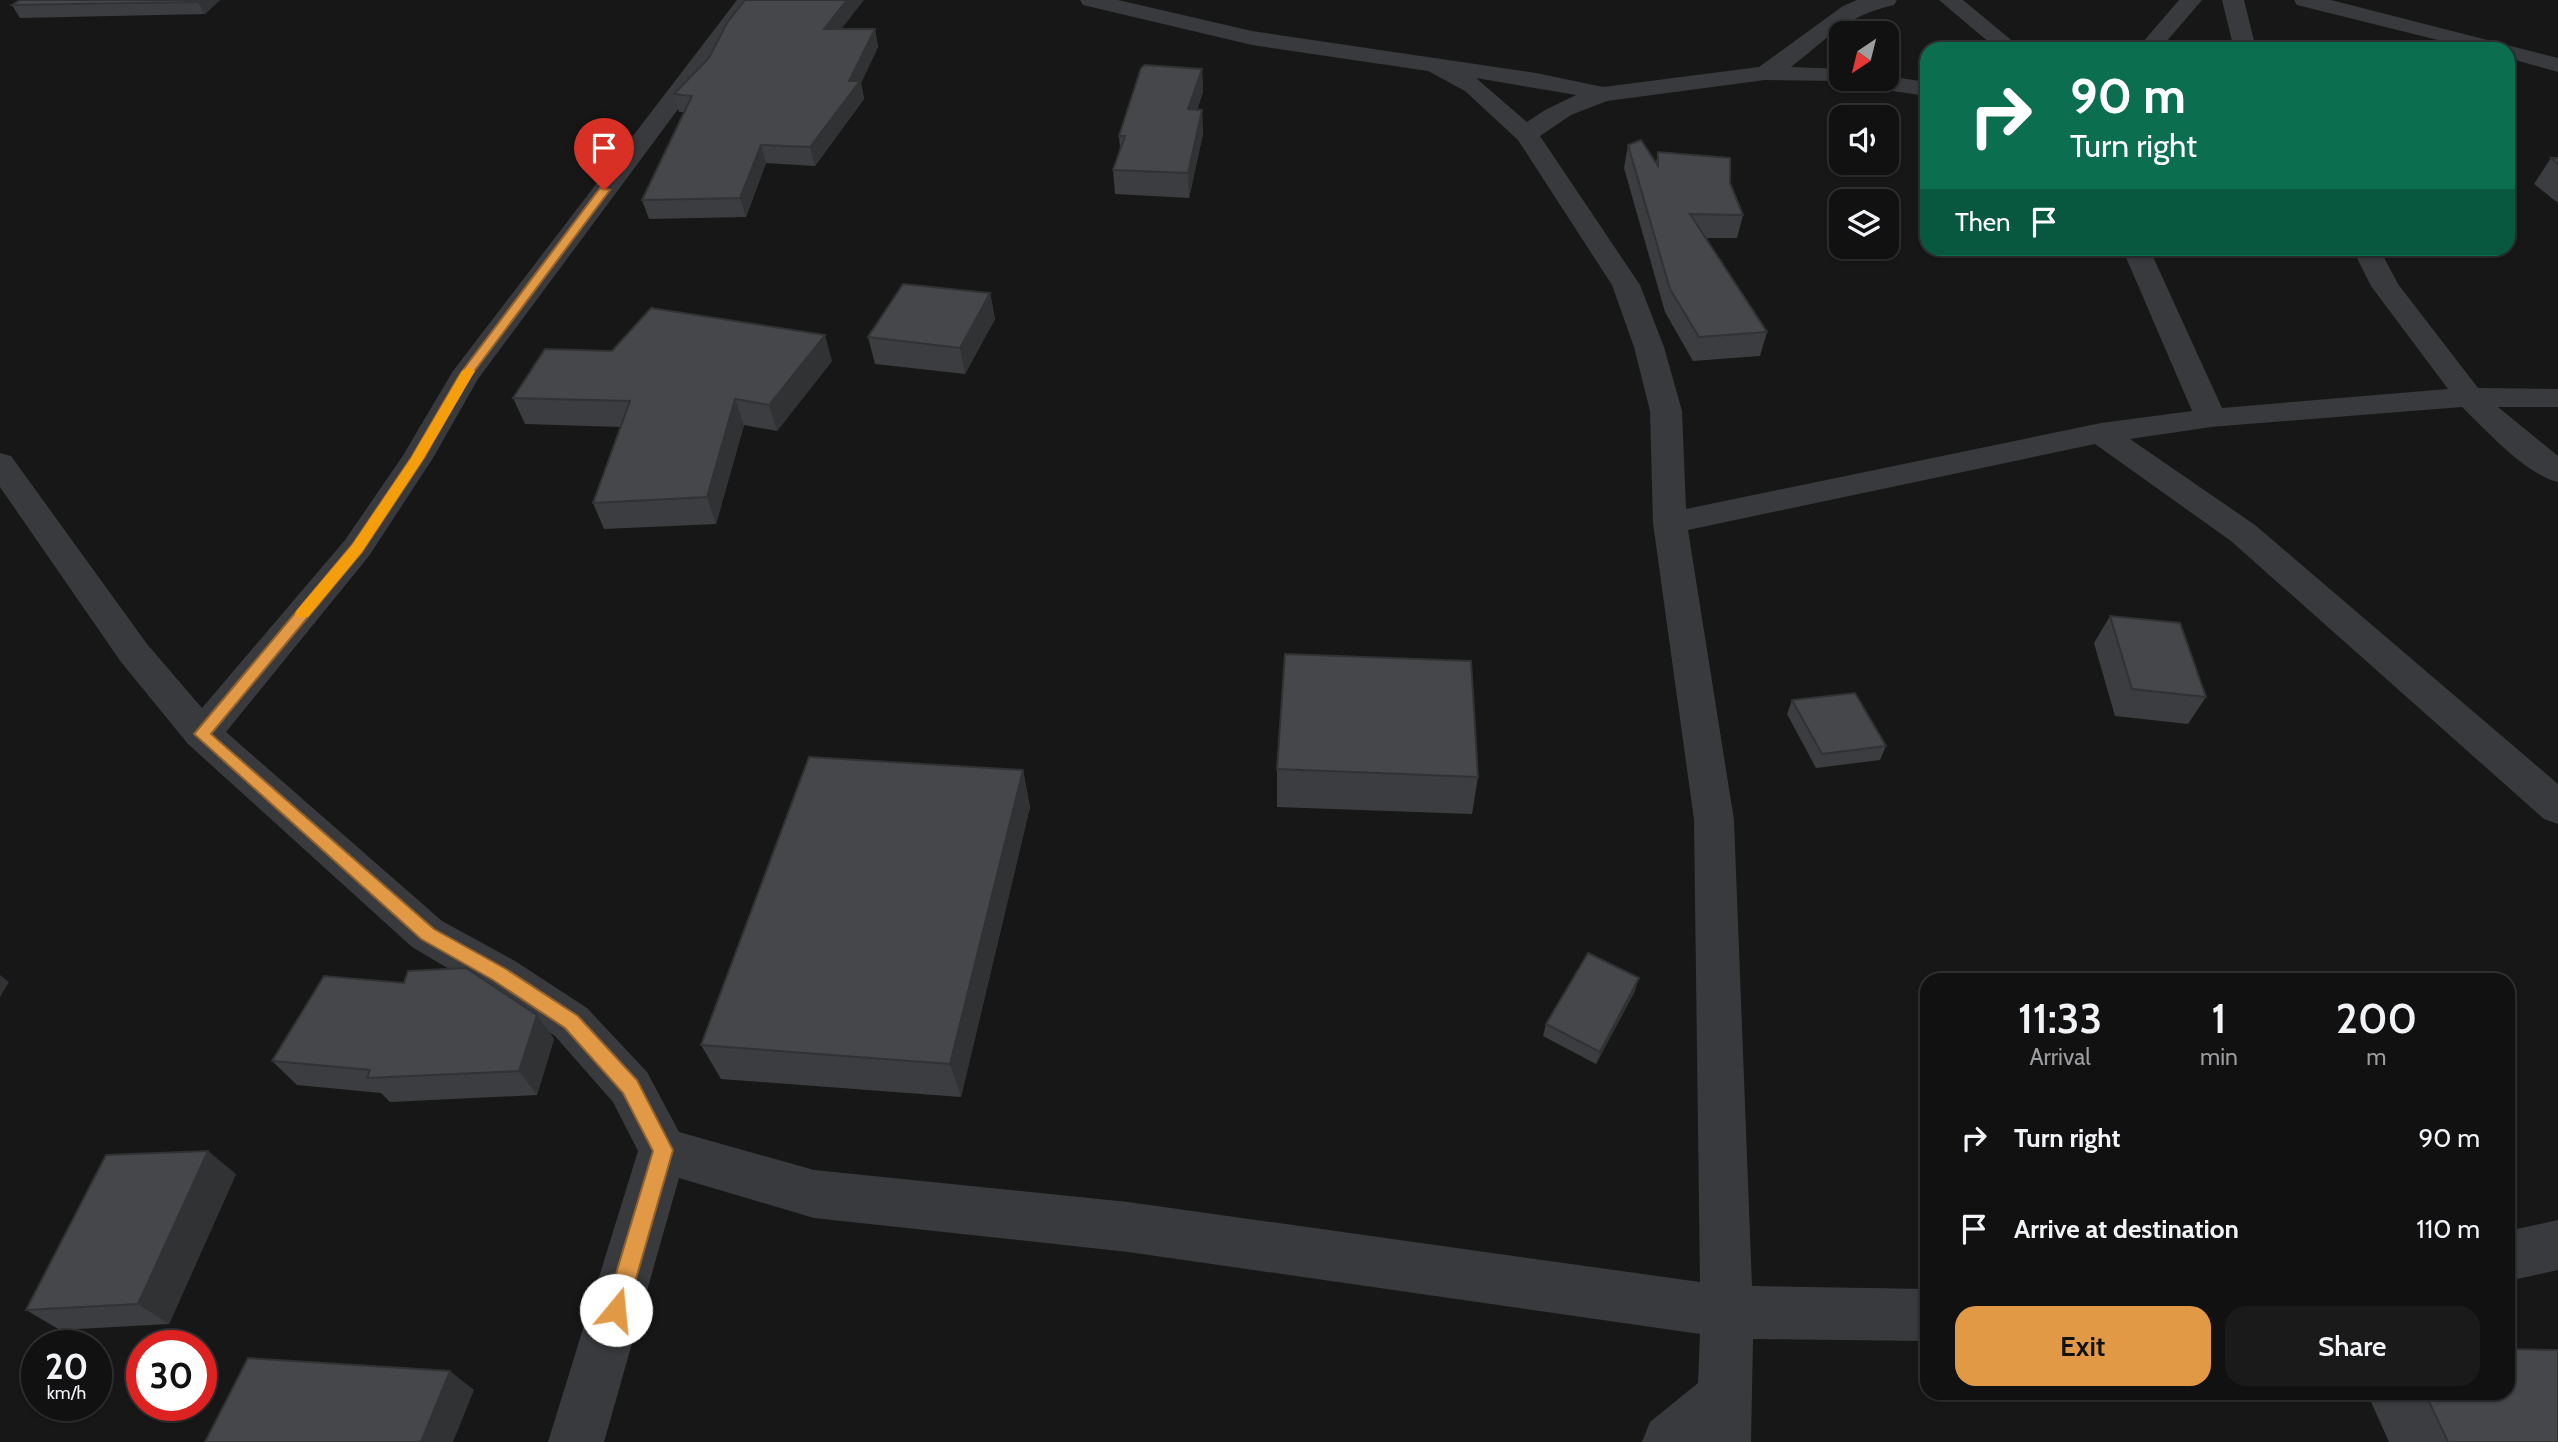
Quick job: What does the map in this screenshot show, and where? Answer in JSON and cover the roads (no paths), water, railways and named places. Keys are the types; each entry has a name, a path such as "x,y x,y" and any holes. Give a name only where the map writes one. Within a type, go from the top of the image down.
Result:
{"street":[{"path":"202,734 357,548 417,458 464,377 748,0"},
{"path":"1091,0 1252,38 1536,80 1603,94"},
{"path":"1765,73 1788,61 1845,11 1861,4 1886,0"},
{"path":"1950,0 2002,42"},
{"path":"2154,42 2191,0"},
{"path":"2233,0 2243,42"},
{"path":"2305,0 2473,42"},
{"path":"2515,53 2558,65"},
{"path":"1436,66 1473,86 1527,135 1626,285 1649,347 1667,411 1670,523 1714,820 1727,1312 1724,1420 1671,1442"},
{"path":"1527,135 1547,116 1568,105 1603,94 1765,73 1829,76"},
{"path":"2520,76 2558,74"},
{"path":"1899,85 1920,88"},
{"path":"2140,256 2211,418"},
{"path":"2369,256 2385,286 2469,397 2511,436 2558,472"},
{"path":"1670,523 2101,433 2211,418 2469,397 2558,398"},
{"path":"2101,433 2244,533 2558,808"},
{"path":"0,463 134,653 202,734 427,934 499,975 571,1022 630,1087 663,1150 576,1442"},
{"path":"663,1150 814,1194 1128,1227 1727,1312 1920,1315"},
{"path":"2515,1254 2558,1245"}]}
